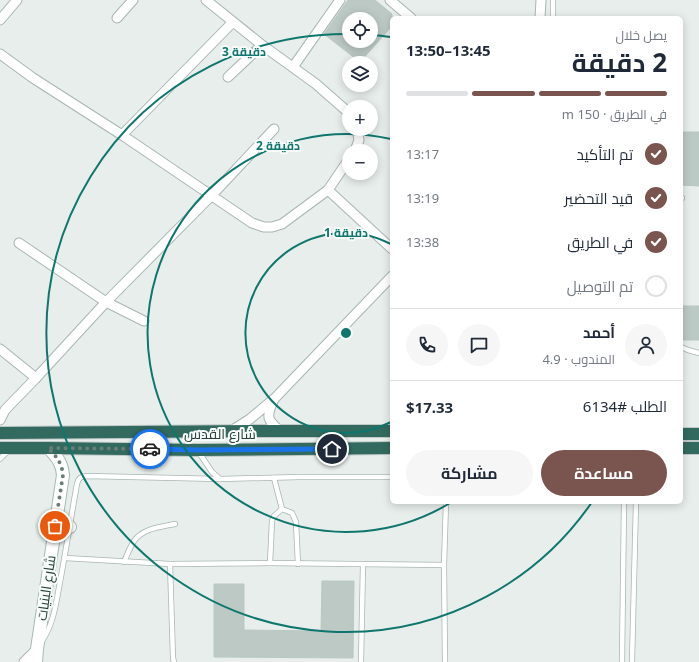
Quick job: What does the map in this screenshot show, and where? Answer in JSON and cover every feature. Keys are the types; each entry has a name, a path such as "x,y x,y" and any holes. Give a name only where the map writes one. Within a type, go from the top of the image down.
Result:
{"highway":[{"name":"شارع القدس","path":"0,433 390,431"},
{"path":"683,434 699,434"},
{"name":"شارع القدس","path":"5,448 197,450 390,448"},
{"path":"683,448 699,448"}],"main road":[{"name":"شارع البنيات","path":"36,662 63,475 61,463 48,448"},
{"path":"55,526 70,527"}],"street":[{"path":"0,20 17,0"},
{"path":"117,18 133,0"},
{"path":"206,0 262,45 316,84 342,107"},
{"path":"293,67 340,0"},
{"path":"390,0 409,16"},
{"path":"540,0 540,16"},
{"path":"122,135 233,22"},
{"path":"228,77 262,45"},
{"path":"0,54 33,78 122,135 252,223 264,227 272,227 282,224 328,190 342,169"},
{"path":"0,420 5,410 106,302 212,195 274,129"},
{"path":"328,190 390,248"},
{"path":"19,244 106,302 144,321"},
{"path":"231,431 250,420 275,398 390,278"},
{"path":"0,349 36,378"},
{"path":"275,398 268,416 272,424 280,431"},
{"path":"24,662 37,649"}],"lane":[{"path":"553,0 553,16"},
{"path":"683,348 699,353"},
{"path":"0,459 5,448"},
{"path":"197,450 212,472 220,479"},
{"path":"37,649 51,625 65,558 78,480 80,477 220,479 390,477"},
{"path":"274,478 282,509"},
{"path":"445,662 444,565 446,504"},
{"path":"622,662 624,504"},
{"path":"632,662 636,504"},
{"path":"270,563 272,521 274,516 282,509"},
{"path":"282,509 292,513 296,522 298,564"},
{"path":"124,562 133,542 142,533 150,529 175,524"},
{"path":"65,558 170,564 270,563 444,565"},
{"path":"170,564 174,662"},
{"path":"361,662 363,565"}],"building":[{"path":"348,0 375,0 392,14 392,16 390,16 390,28 378,42 378,12 342,12 342,48 324,34"},
{"path":"342,48 372,48 365,56 352,56"},
{"path":"683,132 699,132 699,186 683,185"},
{"path":"683,306 699,306 699,340 683,340"},
{"path":"322,581 354,581 353,658 214,657 214,584 244,584 244,630 321,631"}],"way so far":[{"path":"55,526 63,475 61,463 48,448 150,449"}],"route":[{"path":"150,449 332,449"}]}
